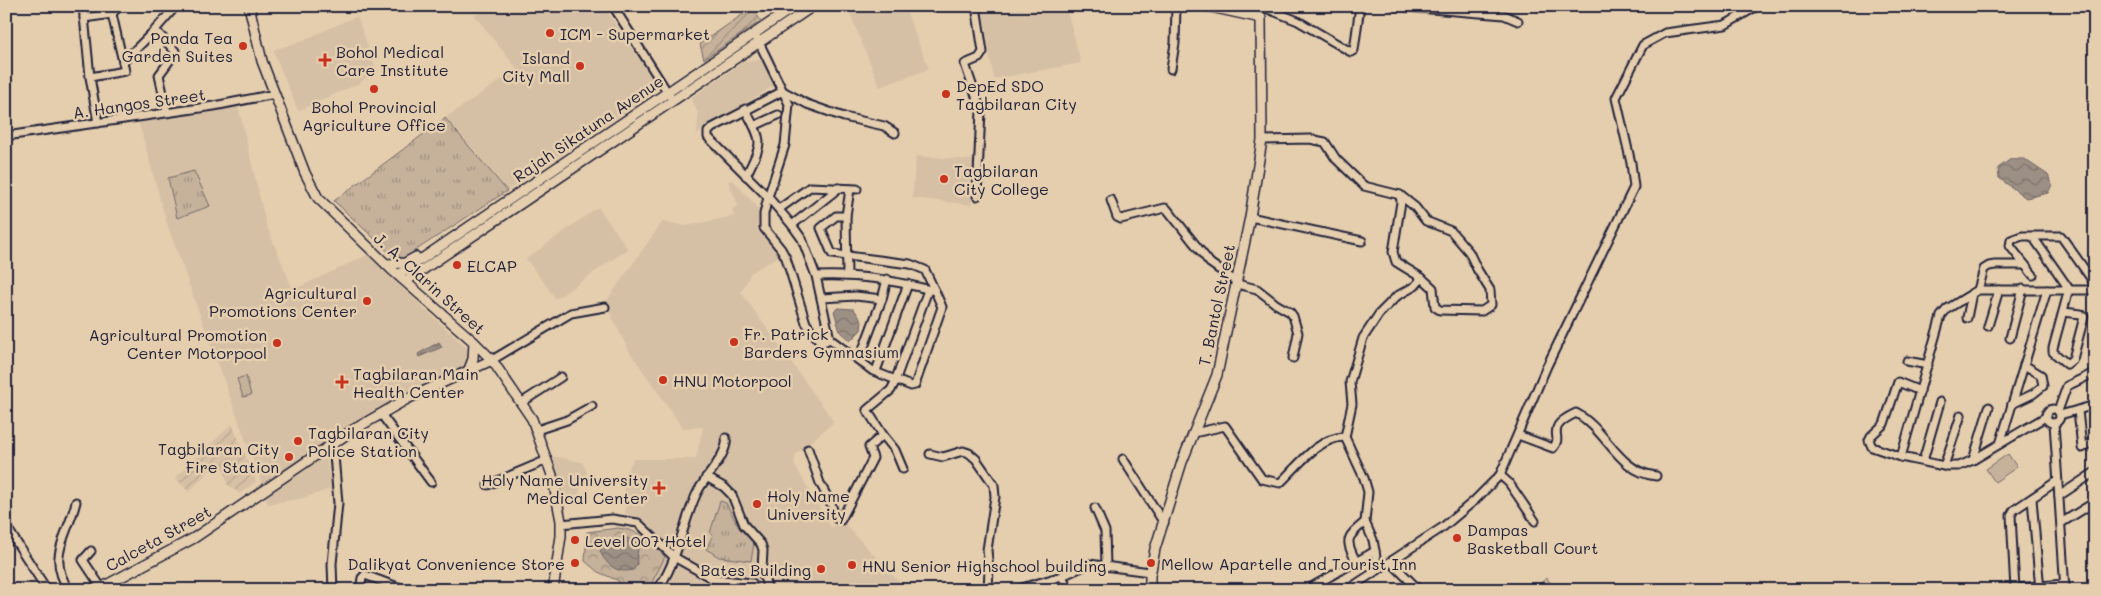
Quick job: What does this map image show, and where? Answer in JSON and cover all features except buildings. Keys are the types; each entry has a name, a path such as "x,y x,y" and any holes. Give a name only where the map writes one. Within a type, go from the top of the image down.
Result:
{"main road":[{"name":"J. A. Clarin Street","path":"249,6 262,61 306,173 318,198 386,264 492,360 537,430 556,495 561,524 553,590"},
{"name":"Rajah Sikatuna Avenue","path":"398,275 430,253 512,204 679,84 795,6"},
{"path":"406,281 512,204 673,101 813,6"},
{"path":"1206,6 1261,18"},
{"name":"T. Bantol Street","path":"1150,590 1150,572 1155,549 1182,462 1217,375 1235,281 1250,217 1262,140 1261,18"},
{"path":"679,84 684,93"},
{"path":"386,264 405,263 421,254 430,253"},
{"path":"468,372 473,359 474,342"},
{"name":"Calceta Street","path":"103,588 194,538 333,443 381,414 407,399 492,360"}],"street":[{"path":"82,6 90,77 98,123"},
{"path":"84,18 112,14 119,6"},
{"path":"123,62 176,6"},
{"path":"613,6 673,101"},
{"path":"976,6 983,52 979,58 965,64 981,111 977,196"},
{"path":"1171,69 1176,44 1176,6"},
{"path":"1261,18 1263,7 1298,21 1350,52 1354,50 1360,6"},
{"path":"1394,6 1504,15 1518,21"},
{"path":"1347,590 1443,527 1474,501 1500,475 1548,366 1634,187 1631,163 1616,98 1643,45 1665,34 1725,25 1757,6"},
{"path":"90,77 125,71 112,14"},
{"path":"154,30 176,52 159,75 167,112"},
{"path":"755,34 789,104 785,145 768,197 764,214 764,228 786,258 806,324 821,344 830,339"},
{"path":"783,91 745,109 712,128 707,135 779,209 802,239 816,276 830,339 876,371 911,386 915,385 942,308 931,290 925,270 910,264 832,254 821,228 836,216 846,216"},
{"path":"783,91 807,104 844,117 884,126 895,133"},
{"name":"A. Hangos Street","path":"6,136 214,106 275,94"},
{"path":"745,109 760,137 760,147 746,176"},
{"path":"754,126 778,115"},
{"path":"1262,140 1310,139 1325,142 1336,159 1364,186 1400,195 1415,207 1426,221 1451,231 1469,252 1477,270 1490,290 1491,305 1482,311 1440,310 1435,307 1433,288 1422,278 1396,262 1393,252 1401,202 1400,195"},
{"path":"779,209 807,188 854,189 846,216 847,275"},
{"path":"792,225 839,188"},
{"path":"1111,200 1117,218 1121,219 1164,208 1210,263 1235,281 1257,288 1293,316 1298,333 1294,358"},
{"path":"1250,217 1362,241"},
{"path":"2033,275 2010,246 2011,240 2022,236 2061,236 2095,284"},
{"path":"2033,237 2070,289"},
{"path":"1967,318 1984,269 1989,266 2025,265"},
{"path":"816,276 847,275 887,279 931,290"},
{"path":"1378,570 1373,540 1365,522 1368,492 1360,466 1345,437 1352,404 1350,382 1363,338 1379,314 1397,296 1415,286 1422,278"},
{"path":"859,360 882,299 887,279"},
{"path":"876,371 908,284"},
{"path":"1901,457 1943,312 1976,292 2023,289 2095,290"},
{"path":"2010,338 2023,289"},
{"path":"2063,312 2082,314 2084,318 2073,359 2067,364 2053,352 2063,312 2070,289"},
{"path":"903,469 896,450 883,435 868,410 891,390 931,290"},
{"path":"1988,326 1999,290"},
{"path":"2000,444 2047,290"},
{"path":"822,298 856,296 882,299"},
{"path":"492,360 571,313 605,307"},
{"path":"1907,360 1928,365"},
{"path":"2012,404 2033,394 2043,386 2041,375 2024,365"},
{"path":"2054,423 2060,419 2059,413 2067,386 2090,376 2095,371"},
{"path":"521,404 561,377"},
{"path":"1920,391 1898,382 1884,424 1869,440 1872,447 1901,457 1944,466 1959,466 1973,460 2047,416 2051,410 2059,413 2095,405"},
{"path":"1923,461 1940,402"},
{"path":"537,430 567,420 592,406"},
{"path":"1973,460 1989,407"},
{"path":"2078,410 2082,448 2095,440"},
{"path":"1518,435 1553,448 1557,442 1556,429 1558,425 1564,419 1576,413 1602,436 1616,453 1633,468 1656,476"},
{"path":"381,414 431,482"},
{"path":"1944,466 1961,415"},
{"path":"2047,416 2048,421 2054,423"},
{"path":"2054,423 2065,587 2015,589 2011,515 2014,510 2057,481"},
{"path":"1194,433 1224,426 1262,479 1280,483 1320,444 1337,437 1345,437"},
{"path":"808,449 834,515 837,519 841,520 873,458 869,447 883,435"},
{"path":"656,590 674,557 688,514 698,491 725,450 726,438"},
{"path":"333,443 338,503 332,564 333,590"},
{"path":"930,454 943,457 963,451 969,453 976,459 994,484 995,497 987,550 989,569 988,590"},
{"path":"1123,459 1164,523"},
{"path":"488,485 547,460"},
{"path":"2059,496 2095,472"},
{"path":"1500,475 1509,483 1536,522"},
{"path":"561,524 612,519 638,523 674,557 713,579 766,584 762,570 763,550 761,544 744,524 732,495 706,477"},
{"path":"2032,499 2040,588"},
{"path":"69,590 61,578 58,557 76,502"},
{"path":"2061,523 2095,502"},
{"path":"1095,508 1104,531 1106,566"},
{"path":"1356,562 1348,547 1348,540 1350,535 1365,522"},
{"path":"6,526 47,590"},
{"path":"91,551 83,560 103,588"},
{"path":"1306,590 1375,551"},
{"path":"1391,562 1419,590"},
{"path":"1015,590 1062,576 1089,564 1150,572"},
{"path":"360,590 362,578 365,575 406,590"},
{"path":"1062,576 1069,590"}],"shaded area":[{"name":"Island City Mall","path":"498,6 603,6 657,85 655,92 507,191 445,118 517,69 474,15"},
{"path":"874,6 904,6 929,69 880,87 850,14 869,11"},
{"path":"980,6 1066,6 1081,63 994,79"},
{"name":"Bohol Medical Care Institute","path":"357,16 376,69 360,83 298,111 273,50 299,42"},
{"path":"763,60 775,85 697,134 698,113 691,98 744,61"},
{"path":"238,105 266,224 293,290 367,255 470,351 468,364 400,397 356,422 262,485 167,224 138,120"},
{"name":"Tagbilaran City College","path":"916,156 975,160 972,205 912,198"},
{"name":"Holy Name University","path":"733,180 760,210 757,230 775,244 782,254 751,273 741,292 834,422 796,454 794,464 831,527 845,524 903,586 903,590 643,590 666,556 636,527 642,519 625,513 624,478 633,459 696,459 703,427 683,428 629,351 605,303 663,221 685,226 734,216 732,209 738,206 728,181"},
{"path":"598,207 628,249 556,299 526,259"},
{"path":"232,424 256,481 240,494 227,484 225,471 216,464 189,492 175,478"},
{"path":"553,456 582,462 587,472 578,496 563,498"},
{"path":"326,457 331,489 299,499 268,504 265,494"}],"green space":[{"path":"752,8 761,21 704,59 700,44"},
{"path":"445,118 507,191 407,256 402,258 392,255 334,201"},
{"path":"194,171 210,206 177,218 168,178"},
{"path":"246,376 251,395 243,397 237,379"},
{"path":"2008,454 2017,467 1995,482 1986,469"},
{"path":"720,501 726,503 739,528 754,543 751,561 719,557 706,549 713,535 710,533"},
{"path":"618,528 633,531 644,537 665,557 648,590 616,590 619,581 598,572 585,561 587,532"},
{"path":"1547,578 1555,590 1538,590 1535,587"}],"water":[{"path":"2011,159 2024,159 2048,175 2052,185 2048,193 2026,198 1999,178 1998,168"},
{"path":"838,308 854,309 862,321 861,330 850,341 840,332 834,311"},
{"path":"439,342 442,347 419,357 418,354"},
{"path":"627,538 637,543 637,564 633,570 622,571 609,564 600,551 608,542"}],"place":[{"name":"ICM - Supermarket","path":"550,33"},
{"name":"Panda Tea Garden Suites","path":"243,46"},
{"name":"Bohol Medical Care Institute","path":"325,60"},
{"name":"Island City Mall","path":"580,66"},
{"name":"Bohol Provincial Agriculture Office","path":"374,89"},
{"name":"DepEd SDO Tagbilaran City","path":"946,94"},
{"name":"Tagbilaran City College","path":"944,179"},
{"name":"ELCAP","path":"457,265"},
{"name":"Agricultural Promotions Center","path":"367,301"},
{"name":"Fr. Patrick Barders Gymnasium","path":"734,342"},
{"name":"Agricultural Promotion Center Motorpool","path":"277,343"},
{"name":"HNU Motorpool","path":"663,380"},
{"name":"Tagbilaran Main Health Center","path":"342,382"},
{"name":"Tagbilaran City Police Station","path":"298,441"},
{"name":"Tagbilaran City Fire Station","path":"289,457"},
{"name":"Holy Name University Medical Center","path":"659,488"},
{"name":"Holy Name University","path":"757,504"},
{"name":"Dampas Basketball Court","path":"1457,538"},
{"name":"Level 007 Hotel","path":"575,540"},
{"name":"Dalikyat Convenience Store","path":"575,563"},
{"name":"Mellow Apartelle and Tourist Inn","path":"1151,563"},
{"name":"HNU Senior Highschool building","path":"852,565"},
{"name":"Bates Building","path":"821,569"}]}
